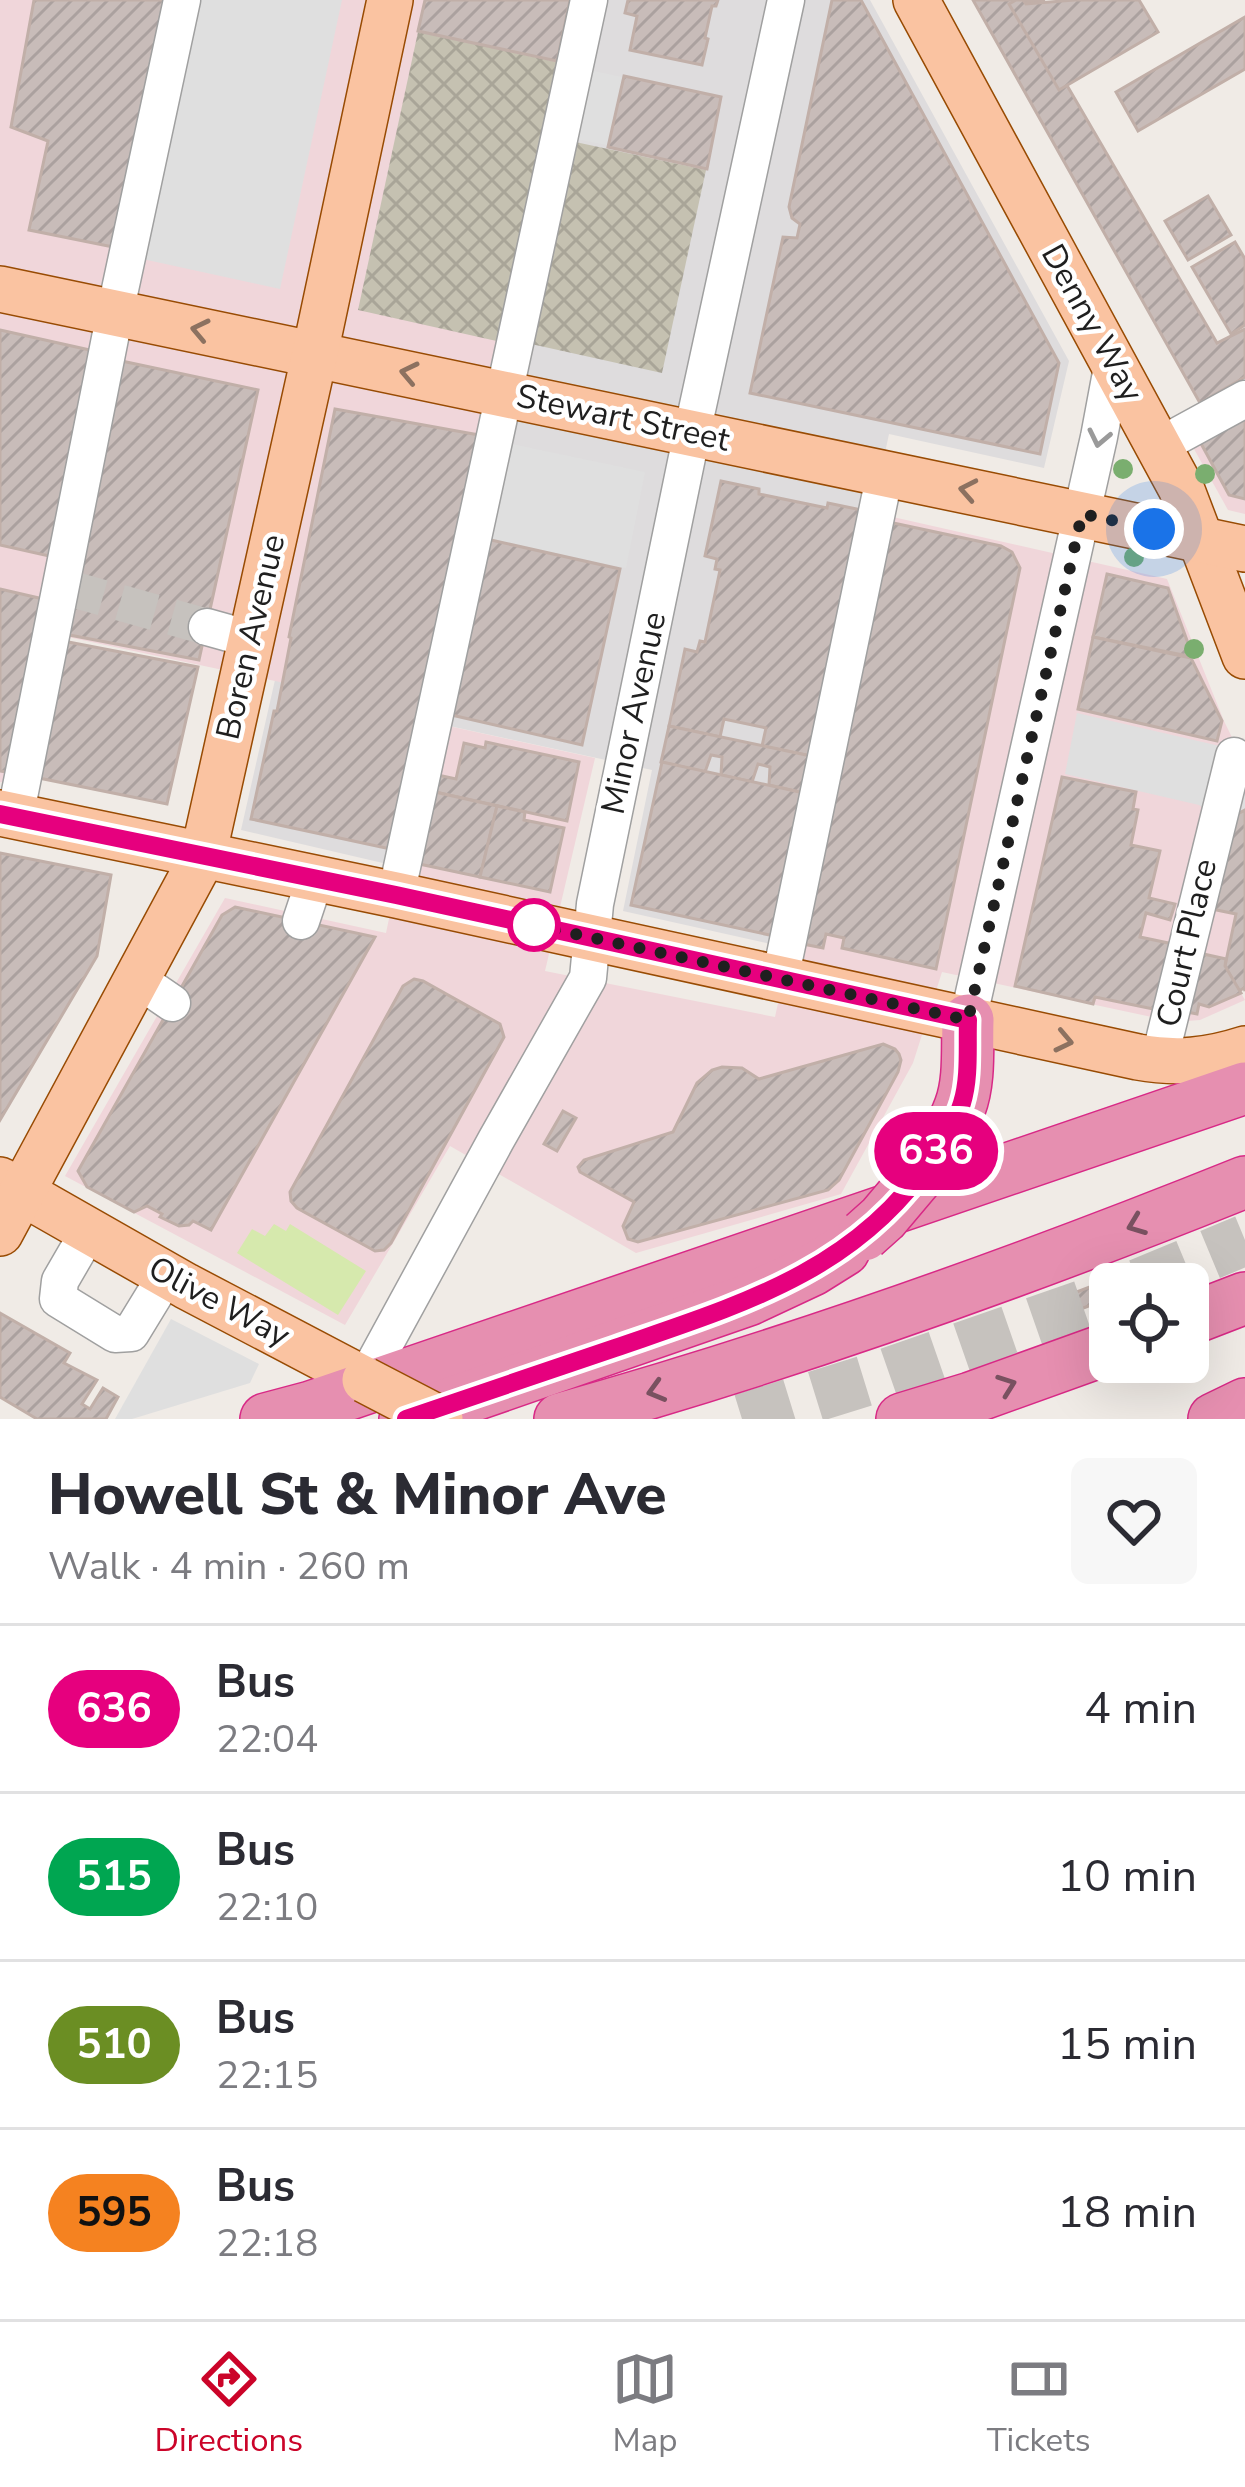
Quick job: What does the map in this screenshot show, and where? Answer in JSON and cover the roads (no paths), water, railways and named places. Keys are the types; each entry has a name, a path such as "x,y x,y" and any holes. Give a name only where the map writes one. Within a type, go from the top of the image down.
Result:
{"highway":[{"path":"405,1419 748,1300 812,1270 864,1235 926,1167 962,1104 968,1020"},
{"path":"266,1419 1245,1088"},
{"path":"560,1419 712,1374 949,1294 1245,1182"},
{"path":"1209,1312 1245,1298"},
{"path":"902,1419 1089,1356"},
{"path":"1214,1419 1245,1404"}],"main road":[{"name":"Boren Avenue","path":"0,1233 11,1187 155,991 202,856 390,0"},
{"name":"Denny Way","path":"916,0 1185,496 1224,544 1245,656"},
{"name":"Stewart Street","path":"0,289 1224,544"},
{"path":"8,815 202,856 308,900 396,895 1159,1060 1199,1061 1245,1049"},
{"name":"Olive Way","path":"11,1187 440,1419"}],"street":[{"path":"8,815 65,587 70,496 182,0"},
{"path":"396,895 589,0"},
{"name":"Minor Avenue","path":"365,1380 588,978 595,904 786,0"},
{"path":"968,1020 1113,362"},
{"path":"1159,446 1245,398"},
{"path":"780,979 885,473"},
{"path":"206,627 250,639"},
{"name":"Court Place","path":"1159,1060 1234,756"},
{"path":"89,1231 60,1281 58,1299 115,1334 131,1334 167,1274"}],"tunnel":[{"path":"68,588 207,627"},
{"path":"1190,1263 1245,1240"},
{"path":"742,1419 1089,1303"}]}
